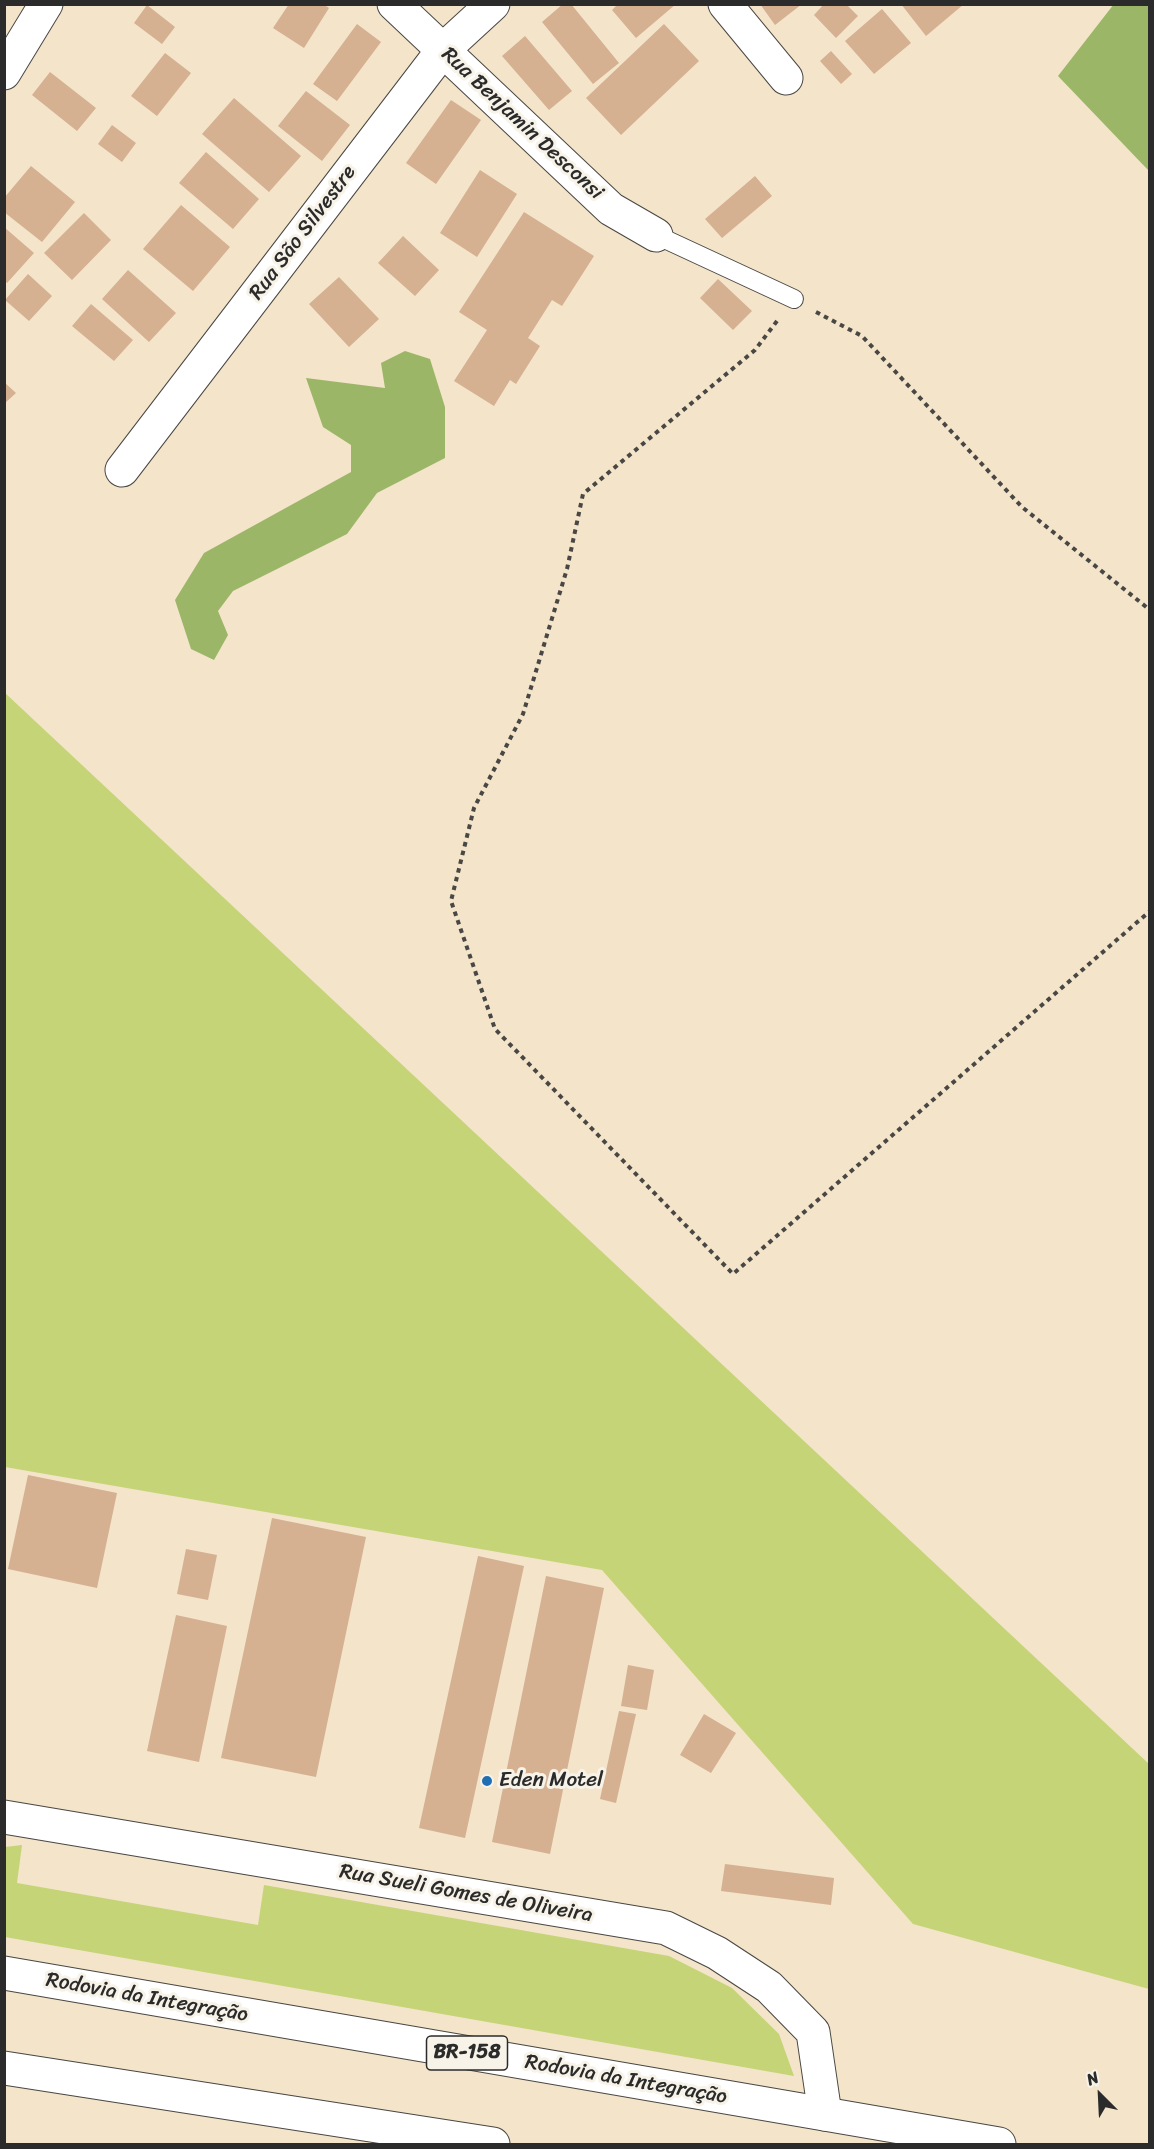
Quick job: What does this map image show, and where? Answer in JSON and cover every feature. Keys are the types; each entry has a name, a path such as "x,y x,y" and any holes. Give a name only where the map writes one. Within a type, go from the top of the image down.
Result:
{"main road":[{"path":"4,73 46,4"},
{"name":"Rua Benjamin Desconsi","path":"394,4 611,209 656,235"},
{"name":"Rua São Silvestre","path":"122,470 443,50 493,4"},
{"path":"725,4 786,78"},
{"name":"Rua Sueli Gomes de Oliveira","path":"4,1817 666,1928 717,1953 769,1987 813,2032 825,2114"},
{"name":"Rodovia da Integração","path":"4,1973 999,2145"},
{"path":"4,2068 493,2145"}],"lane":[{"path":"656,235 794,299"}],"path":[{"path":"1149,610 1022,507 862,336 794,299 755,350 583,494 567,569 523,714 474,808 451,901 495,1029 733,1274 1149,911"}],"green space":[{"path":"1114,4 1149,5 1149,171 1058,76"},
{"path":"405,351 430,359 445,407 445,458 377,493 347,534 233,591 218,611 228,635 214,660 191,649 175,600 204,553 351,472 351,445 323,427 306,378 385,388 381,363"},
{"path":"4,692 1149,1764 1149,1989 913,1924 602,1570 5,1467"},
{"path":"22,1845 17,1883 258,1925 264,1885 669,1956 732,1988 779,2034 794,2076 5,1937 5,1847"}],"building":[{"path":"289,4 323,4 329,8 304,48 273,28"},
{"path":"563,4 571,4 619,63 593,84 542,22"},
{"path":"618,4 676,4 636,38 612,10"},
{"path":"760,4 802,4 775,25"},
{"path":"824,4 846,4 858,16 836,38 814,15"},
{"path":"901,4 964,4 926,36"},
{"path":"147,5 175,27 162,44 134,23"},
{"path":"882,9 911,43 874,74 845,41"},
{"path":"357,24 381,42 337,101 313,84"},
{"path":"664,24 699,61 621,135 586,98"},
{"path":"525,36 572,91 549,110 502,56"},
{"path":"831,51 852,74 841,84 820,61"},
{"path":"165,53 191,73 157,116 131,96"},
{"path":"50,72 96,108 77,131 32,95"},
{"path":"306,91 350,125 322,161 278,126"},
{"path":"234,98 301,156 269,192 202,134"},
{"path":"451,100 481,120 436,184 406,163"},
{"path":"112,125 136,143 122,162 98,144"},
{"path":"206,152 259,199 233,229 179,183"},
{"path":"31,166 75,202 42,242 4,212 4,198"},
{"path":"480,170 517,194 477,257 440,233"},
{"path":"755,176 772,196 722,238 705,219"},
{"path":"181,205 230,247 193,291 143,249"},
{"path":"524,212 594,256 562,306 552,300 528,338 540,346 516,384 510,380 494,406 454,381 487,330 459,312"},
{"path":"84,213 111,240 72,280 44,253"},
{"path":"4,227 34,253 7,283 4,281"},
{"path":"403,236 439,270 415,296 378,263"},
{"path":"128,270 176,313 149,342 102,299"},
{"path":"28,274 52,296 29,321 5,300"},
{"path":"339,277 379,319 349,347 309,304"},
{"path":"718,279 752,311 733,330 700,298"},
{"path":"91,304 133,340 114,361 72,326"},
{"path":"4,382 16,393 4,404"},
{"path":"28,1475 117,1493 97,1588 8,1569"},
{"path":"272,1518 366,1537 316,1777 221,1758"},
{"path":"186,1549 217,1555 208,1600 177,1594"},
{"path":"478,1556 524,1566 465,1838 419,1828"},
{"path":"546,1576 604,1588 550,1854 492,1842"},
{"path":"176,1615 227,1626 199,1762 147,1751"},
{"path":"628,1665 654,1670 647,1710 621,1706"},
{"path":"619,1711 636,1714 616,1803 600,1799"},
{"path":"704,1714 736,1733 711,1773 680,1755"},
{"path":"725,1864 834,1878 831,1905 721,1891"}],"place":[{"name":"Eden Motel","path":"487,1781"}]}
